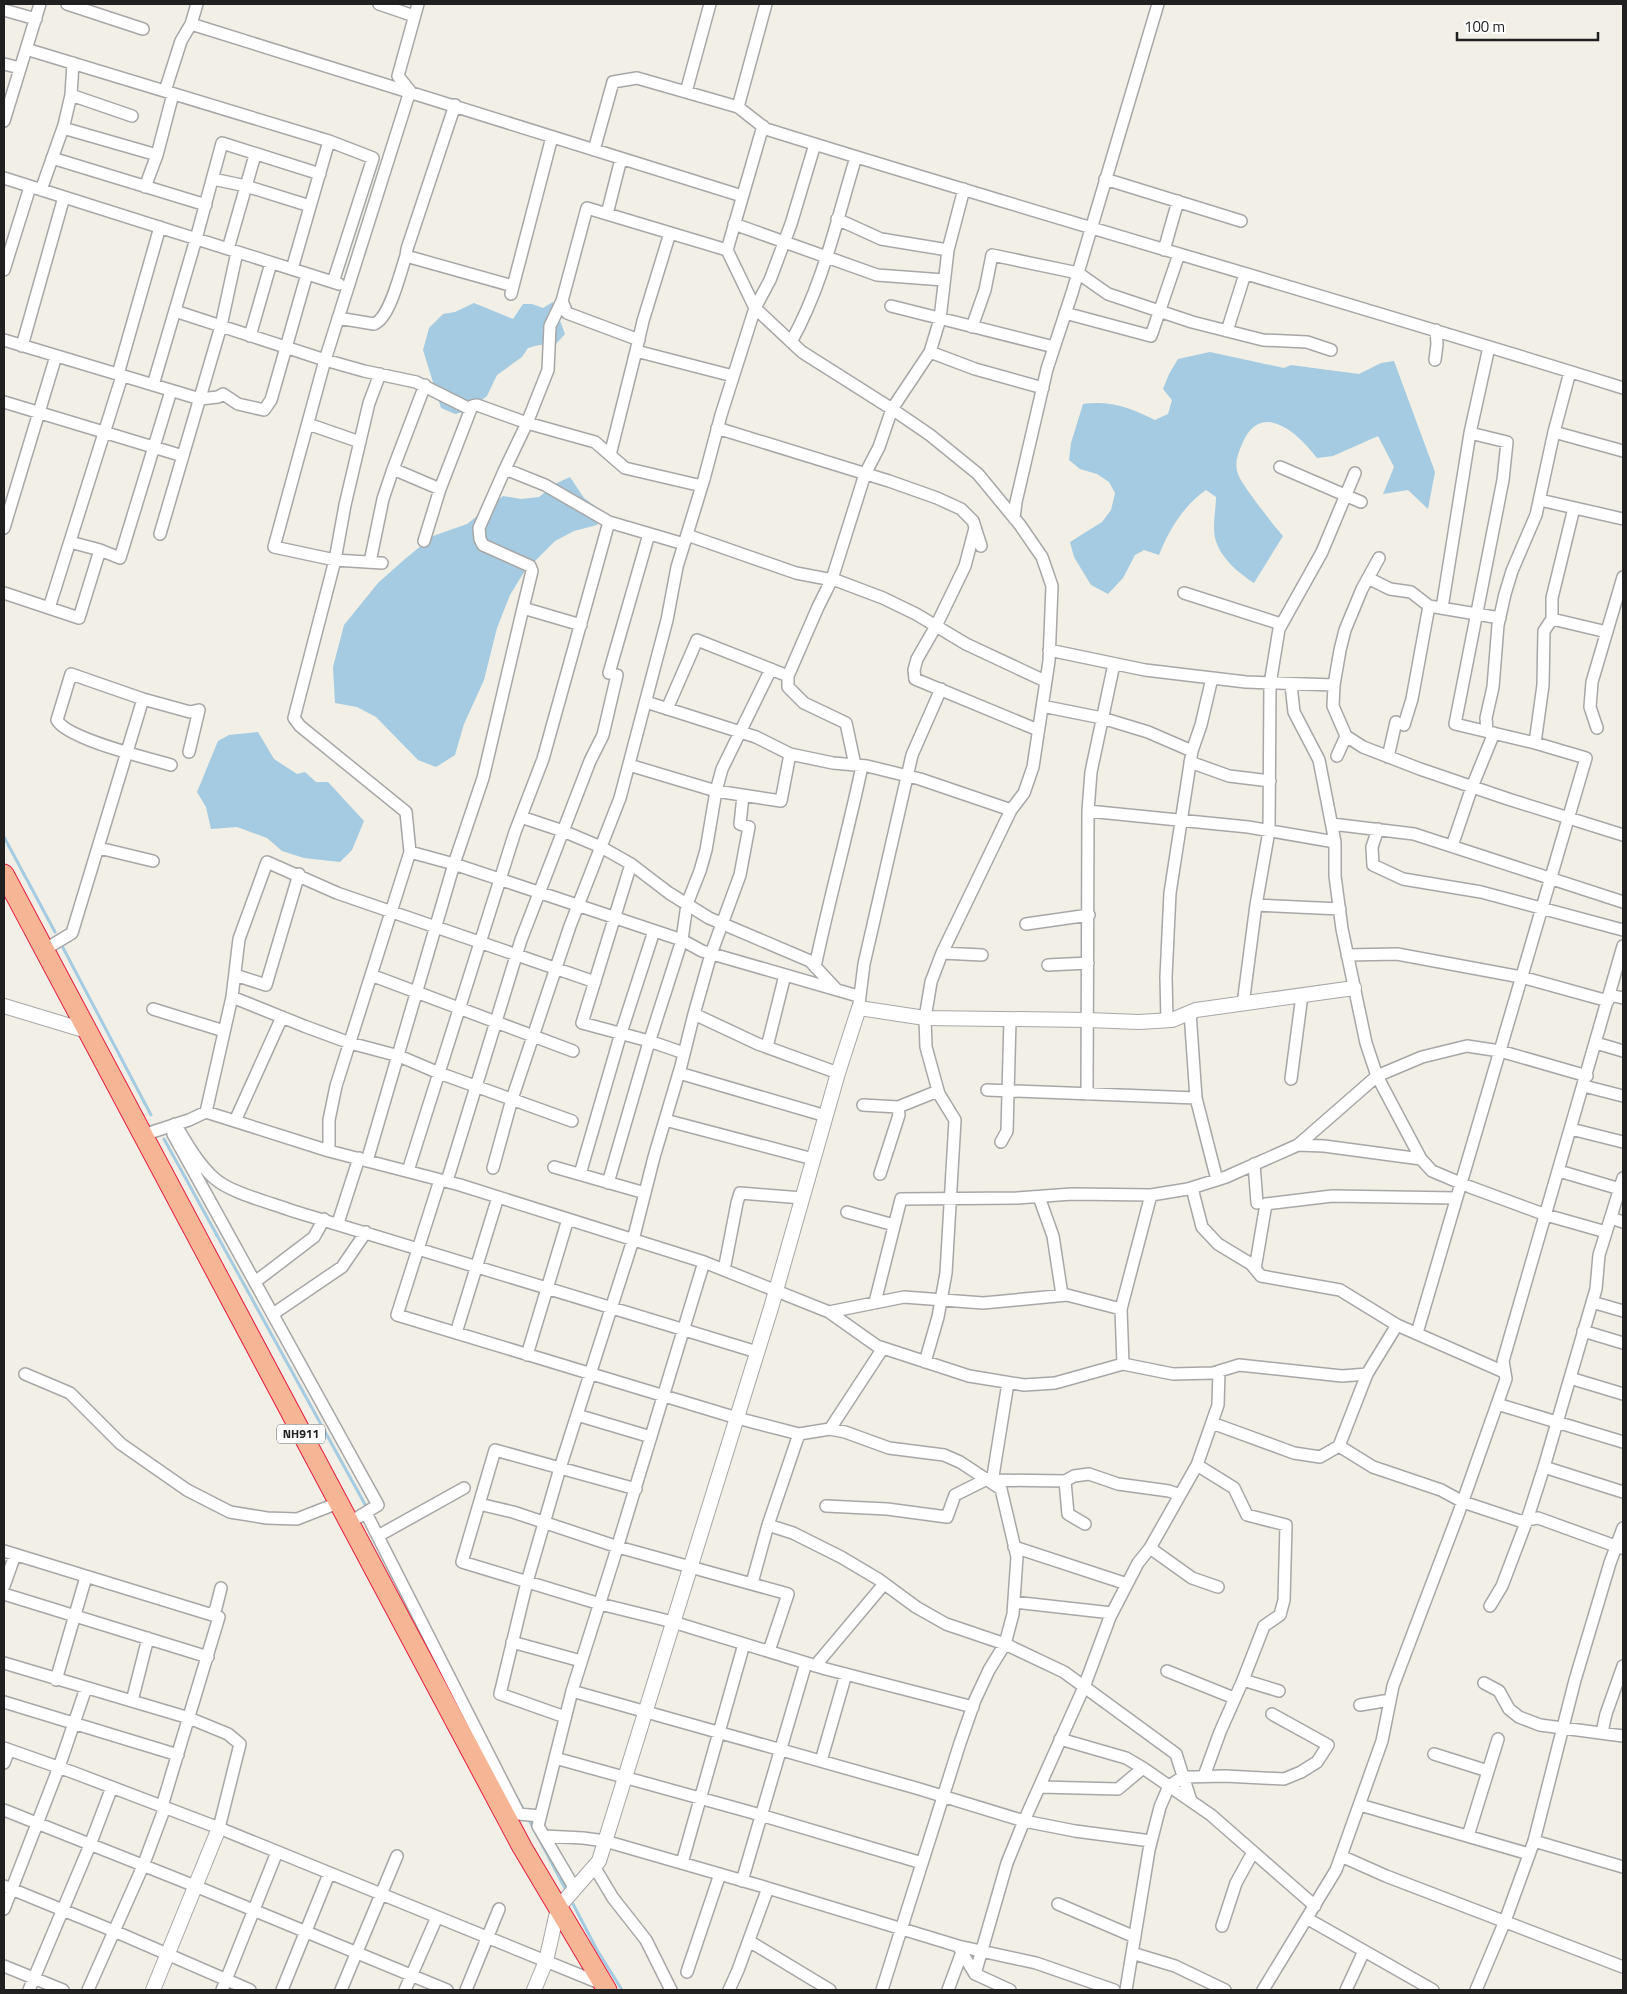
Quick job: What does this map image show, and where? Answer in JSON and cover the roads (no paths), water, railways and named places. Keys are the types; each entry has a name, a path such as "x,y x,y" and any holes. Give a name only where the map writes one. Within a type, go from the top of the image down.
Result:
{"highway":[{"name":"NH911","path":"4,874 522,1847 603,1988"}],"street":[{"path":"4,121 8,92 20,68 40,4"},
{"path":"66,4 143,29"},
{"path":"145,187 157,155 181,41 191,24 198,4"},
{"path":"379,4 414,16"},
{"path":"410,91 398,76 418,4"},
{"path":"686,92 710,4"},
{"path":"738,107 766,4"},
{"path":"1014,518 1054,347 1158,4"},
{"path":"4,10 36,19"},
{"path":"191,24 742,196"},
{"path":"26,49 329,141 373,158 333,282"},
{"path":"4,64 20,68"},
{"path":"41,190 63,128 71,95 73,64"},
{"path":"594,150 613,82 637,78 738,107 766,129 1623,388"},
{"path":"410,91 338,318 274,547 335,560 376,562 383,499 392,469 425,385"},
{"path":"71,95 132,116"},
{"path":"338,318 374,324 379,322 386,312 455,105"},
{"path":"763,126 727,250 755,308 802,352 892,408 930,435 978,474 1014,518 1042,557 1052,586 1046,681 1033,767 1024,793 1011,810 930,982 925,1018 926,1047 938,1091 955,1120 946,1273 938,1317 924,1362"},
{"path":"63,128 157,155"},
{"path":"406,256 512,290 552,137"},
{"path":"292,269 329,141"},
{"path":"153,385 206,205 222,143 320,174"},
{"path":"494,1168 512,1099 577,905 620,798 667,620 677,567 702,486 717,428 755,308 770,280 785,243 815,144"},
{"path":"160,534 221,326 233,250 246,186 255,155"},
{"path":"791,342 805,318 826,258 856,157"},
{"path":"52,158 206,205"},
{"path":"607,214 620,159"},
{"path":"4,178 348,287"},
{"path":"1105,178 1241,221"},
{"path":"213,179 246,186 310,206"},
{"path":"4,270 30,187"},
{"path":"816,967 824,922 848,835 858,765 846,723 804,703 788,687 788,676 818,606 832,579 864,474 879,448 892,408 930,352 940,319 948,250 964,189"},
{"path":"22,346 64,197"},
{"path":"1164,250 1178,201"},
{"path":"338,1223 363,1160 399,1056 454,864 483,778 532,571 530,566 483,545 480,539 480,528 504,469 527,423 548,370 550,326 562,301 587,208 727,250"},
{"path":"838,219 881,239 948,250"},
{"path":"734,224 877,275 944,280"},
{"path":"49,608 104,433 160,227"},
{"path":"610,455 639,340 670,233"},
{"path":"1065,314 1152,336 1178,254"},
{"path":"972,327 985,290 992,255 1078,273 1108,294 1160,312 1227,331 1263,340 1307,342 1332,350"},
{"path":"250,336 272,263"},
{"path":"4,340 200,399 218,397 223,394 238,404 254,409 266,409 271,400 287,348 307,274"},
{"path":"1227,331 1244,274"},
{"path":"562,301 567,313 639,340"},
{"path":"891,306 1054,347"},
{"path":"175,311 326,360 425,385 470,408"},
{"path":"1435,360 1436,330"},
{"path":"1442,608 1470,433 1488,347"},
{"path":"636,352 733,376"},
{"path":"930,352 975,369 1043,388"},
{"path":"4,528 56,356"},
{"path":"1452,846 1490,732 1486,718 1493,687 1500,618 1512,571 1529,532 1540,500 1554,432 1570,372"},
{"path":"329,1151 329,1120 336,1086 410,852 406,812 300,726 294,718 335,560 369,402 380,374"},
{"path":"70,542 100,550 120,558 171,391"},
{"path":"4,402 183,456"},
{"path":"424,541 440,489 470,408 477,405 527,423 595,442 625,468 702,486"},
{"path":"308,424 360,442"},
{"path":"717,428 937,498 961,509 973,520 981,546"},
{"path":"1554,432 1623,451"},
{"path":"1417,1333 1586,758 1535,743 1455,724 1503,480 1507,442 1470,433"},
{"path":"1280,467 1361,502"},
{"path":"392,469 440,489"},
{"path":"504,469 545,485 608,522 648,534 685,540 796,573 832,579 883,598 966,644 1046,681"},
{"path":"1243,1004 1256,905 1269,831 1270,684 1278,629 1322,552 1347,496 1355,472"},
{"path":"1540,500 1623,518"},
{"path":"1535,743 1543,686 1544,631 1552,619 1552,598 1574,508"},
{"path":"408,1171 500,879 543,759 608,522"},
{"path":"975,527 965,566 936,626 917,659 914,670 915,680 1038,730"},
{"path":"648,534 613,674 604,735 590,760 516,955 477,1087 397,1315 737,1418 799,1434 830,1429 845,1432 888,1448 944,1455 1001,1489 1017,1558 1014,1602 1005,1644 989,1670 973,1707 882,1990"},
{"path":"4,593 79,618 100,550"},
{"path":"1379,558 1345,630 1334,685 1333,706 1346,736 1363,747 1388,757 1472,787 1623,835"},
{"path":"1597,728 1590,706 1592,682 1623,577"},
{"path":"1368,578 1390,589 1411,592 1429,606 1500,618"},
{"path":"1184,592 1281,624"},
{"path":"1388,757 1400,723 1412,698 1429,606"},
{"path":"523,608 581,625"},
{"path":"1552,619 1607,632"},
{"path":"667,709 697,640 788,676"},
{"path":"1049,650 1145,670 1270,684 1334,685"},
{"path":"1087,1094 1088,811 1091,772 1114,664"},
{"path":"608,1182 649,1041 682,940 687,904 706,850 716,791 722,770 771,669"},
{"path":"171,765 81,737 60,725 57,720 71,674 143,699 190,712 198,710 189,752"},
{"path":"1167,1020 1166,977 1170,893 1191,756 1201,725 1212,678"},
{"path":"1291,685 1294,712 1320,760 1336,842 1335,876 1340,909 1366,1043 1377,1076 1421,1158 1432,1171 1460,1183 1546,1214 1606,1232"},
{"path":"534,1990 546,1961 558,1908 595,1868 599,1861 646,1712 776,1291 859,1002 864,964 912,755 941,689"},
{"path":"44,950 72,933 143,699"},
{"path":"646,702 756,737 790,754 858,765 907,776 1011,810"},
{"path":"1042,706 1102,718 1148,732 1229,776 1270,781"},
{"path":"1337,756 1346,736"},
{"path":"629,765 716,791 781,801 790,754"},
{"path":"565,1717 500,1694 527,1582 560,1468 633,1240 694,1014 712,954 740,874 749,827 740,824 743,796"},
{"path":"1088,811 1269,831 1336,842"},
{"path":"521,817 563,831 601,847 631,864 669,893 723,924 810,961 838,990"},
{"path":"1332,824 1414,834 1623,902"},
{"path":"1378,829 1372,848 1373,865 1403,879 1481,892 1623,930"},
{"path":"99,848 152,861"},
{"path":"410,852 454,864 682,940 712,954 838,990 859,1002 925,1018 1138,1022 1167,1020 1196,1010 1354,988"},
{"path":"206,1112 232,997 239,939 267,862 299,874 337,892 595,982"},
{"path":"631,864 582,1023 649,1041 684,1053"},
{"path":"235,974 266,985 299,874"},
{"path":"1256,905 1340,909"},
{"path":"1026,924 1088,915"},
{"path":"580,1174 621,1033 654,931"},
{"path":"1263,1990 1308,1919 1336,1870 1382,1741 1393,1686 1463,1502 1506,1379 1503,1361 1623,947"},
{"path":"942,953 982,955"},
{"path":"1348,955 1397,954 1521,977 1609,998 1623,998"},
{"path":"1048,966 1088,963"},
{"path":"371,975 418,991 573,1051"},
{"path":"767,1047 784,975"},
{"path":"1291,1079 1302,996"},
{"path":"232,997 350,1043 399,1056 439,1073 572,1121"},
{"path":"4,1006 87,1031"},
{"path":"153,1009 224,1031"},
{"path":"1190,1012 1196,1098 1217,1180"},
{"path":"694,1014 767,1047 838,1073"},
{"path":"235,1121 282,1018"},
{"path":"1001,1142 1006,1131 1010,1020"},
{"path":"1596,1043 1623,1051"},
{"path":"875,1302 900,1199 1040,1197 1072,1194 1151,1195 1192,1188 1217,1180 1298,1145 1377,1076 1422,1057 1467,1046 1500,1051 1623,1096"},
{"path":"679,1073 826,1116"},
{"path":"987,1090 1196,1098"},
{"path":"863,1105 898,1107 938,1091"},
{"path":"880,1174 899,1115 898,1107"},
{"path":"143,1135 206,1112 329,1151 443,1180 704,1262 829,1312 877,1346 969,1376 1024,1385 1055,1383 1123,1364 1174,1374 1218,1371 1239,1365 1342,1376 1367,1374"},
{"path":"665,1120 813,1159"},
{"path":"172,1125 214,1179 238,1191 546,1289 757,1352"},
{"path":"172,1125 255,1282 378,1505 349,1523"},
{"path":"1571,1129 1623,1142"},
{"path":"1298,1145 1324,1146 1421,1158"},
{"path":"1254,1164 1257,1203"},
{"path":"554,1167 645,1193"},
{"path":"1490,1606 1502,1586 1527,1520 1544,1467 1596,1289 1599,1255 1621,1184 1559,1171"},
{"path":"1192,1188 1202,1227 1218,1244 1251,1264 1262,1276 1340,1290 1397,1325 1504,1372"},
{"path":"724,1270 736,1203 740,1192 802,1198"},
{"path":"1123,1364 1121,1310 1151,1195"},
{"path":"1255,1269 1266,1204 1332,1196 1456,1198"},
{"path":"456,1333 498,1197"},
{"path":"1040,1197 1053,1236 1062,1295"},
{"path":"847,1212 894,1225"},
{"path":"1611,1218 1623,1222"},
{"path":"255,1282 314,1237 324,1219"},
{"path":"527,1355 568,1219"},
{"path":"273,1314 342,1267 366,1232"},
{"path":"575,1889 538,1826 540,1816 572,1691 636,1489 704,1262"},
{"path":"829,1312 904,1297 983,1303 1067,1294 1121,1310"},
{"path":"1592,1302 1623,1312"},
{"path":"1212,1423 1294,1453 1320,1457 1339,1446 1367,1374 1397,1325"},
{"path":"1584,1331 1623,1343"},
{"path":"830,1429 883,1348"},
{"path":"975,1974 1007,1863 1084,1687 1112,1614 1138,1563 1150,1548 1197,1465 1218,1405 1218,1371"},
{"path":"25,1374 70,1393 121,1444 187,1490 230,1512 267,1518 297,1518 338,1503"},
{"path":"1570,1378 1623,1394"},
{"path":"826,1506 887,1509 947,1517 955,1495 993,1476 1008,1383"},
{"path":"1497,1404 1623,1442"},
{"path":"577,1415 651,1437"},
{"path":"752,1583 768,1525 799,1434"},
{"path":"1339,1446 1373,1467 1441,1490 1463,1502 1520,1521 1538,1518 1620,1548"},
{"path":"636,1489 495,1450 462,1562 600,1604 673,1622 810,1664 973,1707"},
{"path":"1197,1465 1234,1488 1247,1516 1286,1525 1284,1600 1280,1615 1264,1626 1204,1776"},
{"path":"1544,1467 1623,1492"},
{"path":"988,1480 1065,1481 1074,1476 1089,1474 1118,1484 1169,1491 1180,1495"},
{"path":"1065,1481 1068,1514 1085,1524"},
{"path":"378,1536 464,1488"},
{"path":"479,1504 513,1512 618,1547 788,1594 768,1651"},
{"path":"366,1512 519,1814 540,1816"},
{"path":"768,1525 792,1533 841,1557 916,1607 946,1624 1005,1644 1064,1672 1176,1754 1190,1801"},
{"path":"1476,1990 1505,1921 1534,1841 1578,1670 1620,1548 1623,1528"},
{"path":"1014,1547 1127,1584"},
{"path":"1150,1548 1192,1578 1218,1587"},
{"path":"4,1586 9,1553 219,1617 164,1807 143,1866 88,1990"},
{"path":"56,1680 86,1577"},
{"path":"742,1881 780,1750 810,1664 884,1584"},
{"path":"212,1615 216,1608 221,1588"},
{"path":"4,1594 208,1657"},
{"path":"1014,1602 1112,1614"},
{"path":"132,1702 148,1638"},
{"path":"512,1642 581,1661"},
{"path":"682,1863 744,1644"},
{"path":"4,1664 189,1718 228,1734 240,1744 219,1828 153,1990"},
{"path":"1602,1732 1606,1714 1623,1666"},
{"path":"1167,1671 1234,1698"},
{"path":"821,1761 846,1674"},
{"path":"1243,1680 1279,1691"},
{"path":"1484,1683 1499,1691 1509,1709 1519,1717 1540,1724 1623,1736"},
{"path":"4,1909 8,1888 38,1824 86,1688"},
{"path":"572,1691 943,1796 1024,1821 1075,1831 1151,1841"},
{"path":"1360,1705 1390,1700"},
{"path":"4,1702 178,1755"},
{"path":"1126,1990 1151,1841 1160,1807 1169,1786 1183,1777 1284,1779 1302,1772 1317,1762 1328,1745 1272,1714"},
{"path":"1060,1739 1126,1758 1143,1768 1210,1815 1315,1906"},
{"path":"1468,1836 1498,1739"},
{"path":"4,1763 6,1749 59,1767 219,1828 546,1961 603,1988"},
{"path":"1434,1754 1488,1771"},
{"path":"555,1758 700,1798 922,1864"},
{"path":"1040,1787 1118,1789 1143,1768"},
{"path":"29,1990 90,1845 112,1787"},
{"path":"1360,1804 1529,1854"},
{"path":"4,1810 195,1886 446,1990"},
{"path":"544,1836 605,1841 902,1928 960,1949 982,1950 1036,1963 1114,1990"},
{"path":"1534,1841 1623,1867"},
{"path":"224,1985 277,1852"},
{"path":"1222,1926 1236,1883 1253,1852"},
{"path":"341,1990 397,1856"},
{"path":"1341,1856 1386,1876 1623,1967"},
{"path":"595,1868 614,1898 646,1940 671,1990"},
{"path":"282,1990 329,1874"},
{"path":"688,1972 720,1874"},
{"path":"8,1888 168,1955 224,1985 250,1990"},
{"path":"729,1990 768,1888"},
{"path":"1058,1904 1135,1937"},
{"path":"466,1990 499,1909"},
{"path":"405,1990 437,1917"},
{"path":"1308,1919 1433,1990"},
{"path":"749,1941 830,1990"},
{"path":"960,1949 975,1974 1010,1990"},
{"path":"948,1990 960,1949"},
{"path":"1346,1990 1364,1951"},
{"path":"1132,1953 1175,1966 1225,1990"},
{"path":"4,1966 63,1990"}],"water":[{"path":"553,302 565,334 554,346 539,345 528,348 522,357 497,375 487,396 468,411 455,414 441,408 423,350 429,328 443,314 455,312 474,303 513,319 523,304 532,304 543,308"},
{"path":"1210,352 1284,368 1291,365 1359,374 1381,363 1394,361 1435,472 1428,509 1408,490 1383,494 1394,467 1378,436 1333,456 1317,458 1300,439 1280,425 1269,422 1259,424 1250,431 1242,444 1236,466 1240,479 1251,496 1283,536 1254,583 1232,566 1223,556 1214,533 1216,497 1206,490 1184,510 1167,537 1159,555 1144,550 1135,555 1123,578 1108,594 1091,585 1074,557 1070,542 1102,522 1111,510 1115,493 1109,482 1097,474 1080,469 1069,460 1071,443 1083,404 1102,403 1120,406 1155,420 1168,414 1172,400 1163,389 1178,359"},
{"path":"570,477 584,498 602,511 597,525 574,531 555,541 524,572 510,595 497,628 484,680 464,724 455,755 436,767 418,760 376,717 357,707 335,703 333,667 344,625 378,583 433,536 467,524 503,496 521,499 539,497 557,483"},
{"path":"258,732 274,759 297,774 305,772 316,782 328,782 364,821 352,850 340,862 304,858 282,851 267,838 237,827 211,829 206,807 197,792 218,741 229,735"}],"waterway":[{"path":"4,837 55,932"},
{"path":"61,944 151,1115"},
{"path":"164,1139 367,1508"},
{"path":"518,1800 525,1812"},
{"path":"528,1818 566,1890"},
{"path":"573,1904 597,1950 622,1990"}]}
